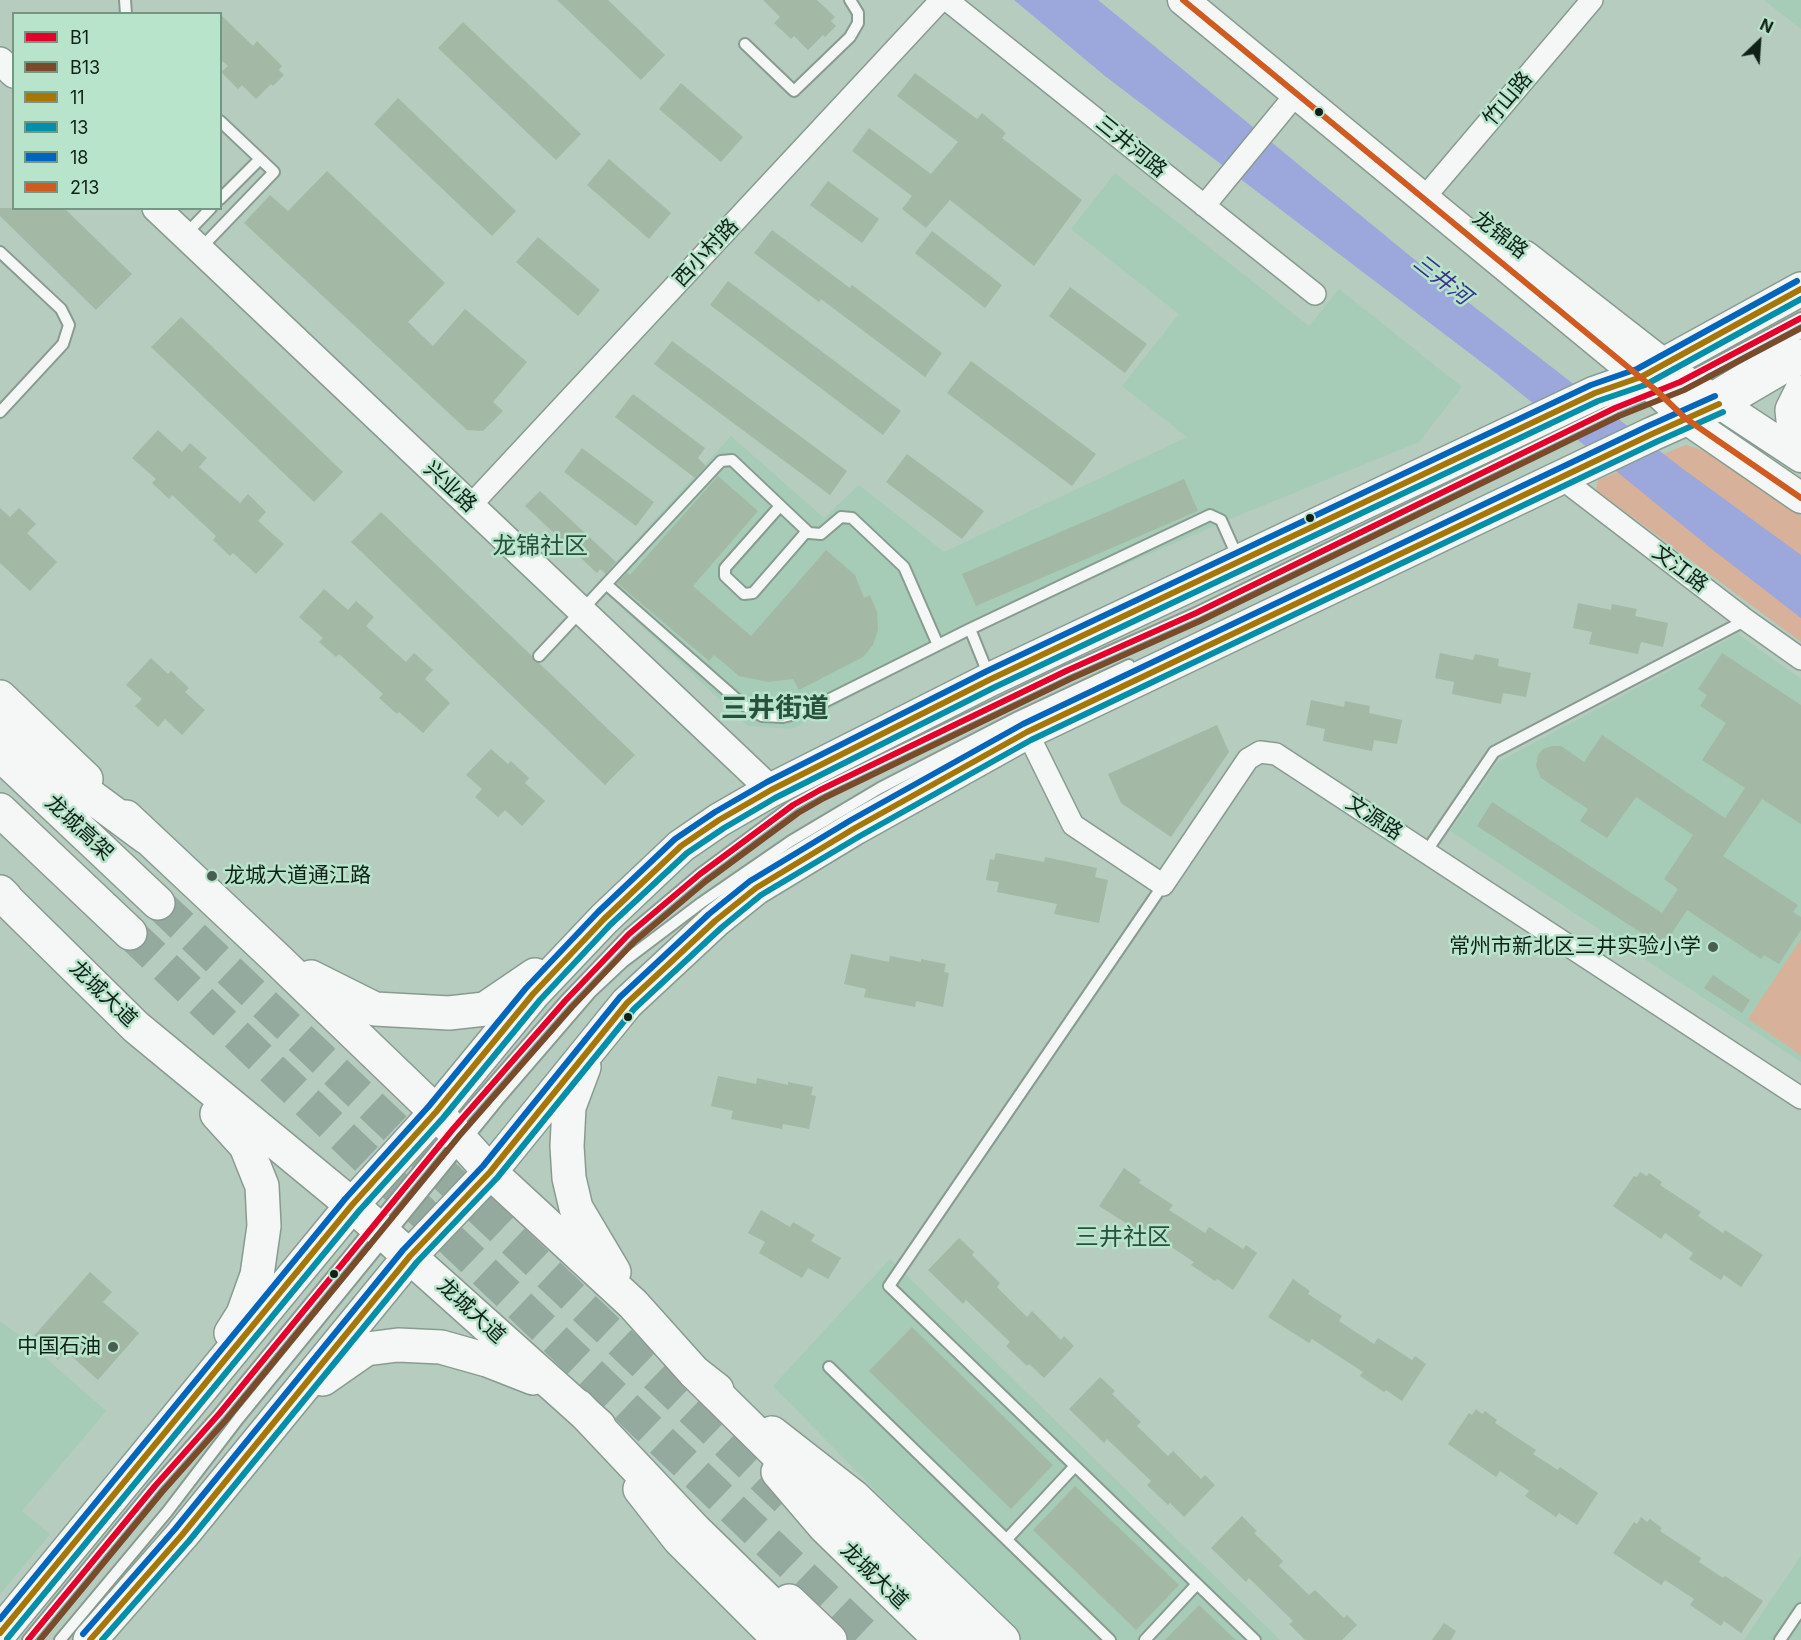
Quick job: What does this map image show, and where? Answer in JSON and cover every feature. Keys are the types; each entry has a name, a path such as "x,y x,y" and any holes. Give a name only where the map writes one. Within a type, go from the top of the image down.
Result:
{"main road":[{"name":"龙锦路","path":"1183,0 1297,93 1430,191"},
{"name":"龙锦路","path":"1208,0 1430,191 1678,392 1801,498"},
{"path":"191,1401 381,1231 490,1172 627,1003 715,921 756,888 855,828 1027,732 1576,465 1645,429 1678,392 1801,289"},
{"path":"259,1440 381,1231 451,1128 533,994 604,919 681,846 719,820 771,790 991,679 1239,562 1548,429 1605,400 1678,392 1801,356"},
{"name":"龙锦路","path":"1678,392 1801,457"},
{"path":"1801,392 1792,410 1794,430 1801,448"},
{"path":"0,697 276,958 451,1128 490,1172 633,1304 694,1372 966,1640"},
{"path":"0,723 35,755 146,837"},
{"name":"龙城高架","path":"0,754 159,903"},
{"name":"龙城高架","path":"0,810 130,933"},
{"name":"龙城大道","path":"2,894 136,1027 381,1231 734,1549 830,1640"},
{"path":"276,958 335,991 375,1009 449,1013 485,1009 539,972 604,919"},
{"path":"0,1633 191,1401 243,1314 257,1275 264,1226 262,1186 246,1146 136,1027"},
{"path":"604,1030 579,1077 569,1107 567,1146 569,1178 576,1208 633,1304"},
{"path":"90,1640 182,1535 259,1440 316,1383 366,1349 398,1345 441,1347 487,1360 566,1397 695,1530 808,1640"},
{"path":"694,1372 854,1497 1003,1640"},
{"name":"龙城大道","path":"694,1372 825,1527 941,1640"},
{"path":"566,1397 679,1539 780,1640"}],"street":[{"name":"西小村路","path":"470,506 941,0"},
{"name":"三井河路","path":"947,0 1315,294"},
{"name":"竹山路","path":"1430,191 1592,0"},
{"path":"1204,206 1297,93"},
{"name":"兴业路","path":"158,210 771,790"},
{"name":"文江路","path":"1576,465 1746,620 1801,659"},
{"path":"1027,732 1073,825 1163,885"},
{"name":"文源路","path":"1163,885 1248,759 1260,752 1276,754 1801,1098"}],"lane":[{"path":"745,44 794,91 850,37 858,23 858,14 849,0"},
{"path":"192,243 274,172 222,123"},
{"path":"222,197 260,159"},
{"path":"192,243 210,210"},
{"path":"0,252 61,309 69,325 63,344 0,412"},
{"path":"1678,392 1801,318"},
{"path":"1678,392 1801,333"},
{"path":"60,1640 167,1512 239,1418 381,1231 451,1128 565,1001 629,934 700,874 793,805 1065,671 1196,613 1548,429"},
{"path":"539,656 721,461 732,460 809,533 821,534 841,516 852,518 904,567 938,645"},
{"path":"451,1128 498,1100 599,984 623,962 692,910 792,841 880,788 1018,717 1367,554 1576,465"},
{"path":"780,506 725,568 724,576 744,594 753,593 807,531"},
{"path":"606,584 741,704 762,716 783,717 804,712 970,629 1210,515 1221,520 1239,562"},
{"path":"1426,852 1494,752 1746,620"},
{"path":"970,629 991,679"},
{"path":"1163,885 889,1286 1255,1640"},
{"path":"28,1640 148,1494 381,1231"},
{"path":"829,1367 1110,1640"},
{"path":"1006,1539 1075,1466"},
{"path":"1145,1640 1197,1584"},
{"path":"1780,1640 1801,1609"}],"shaded area":[{"path":"1764,0 1801,0 1801,29"},
{"path":"1115,173 1309,326 1339,289 1462,387 1419,442 1242,514 979,628 792,729 748,726 596,584 731,436 824,518 859,485 944,552 1187,437 1122,386 1179,314 1071,229"},
{"path":"1686,445 1712,453 1801,516 1801,642 1596,490 1598,480"},
{"name":"常州市新北区三井实验小学","path":"1738,634 1801,679 1801,1062 1450,831 1498,762"},
{"path":"1801,939 1801,1055 1748,1019"},
{"path":"890,1259 1280,1640 1022,1640 773,1386"},
{"path":"0,1321 24,1339 106,1411 22,1511 50,1534 0,1594"},
{"path":"1801,1556 1801,1640 1744,1640"}],"water":[{"path":"1014,0 1098,0 1437,278 1679,466 1801,555 1801,618 1708,546 1497,374 1105,76"}],"building":[{"path":"557,0 608,0 665,55 641,80"},
{"path":"763,0 817,0 835,17 831,21 836,26 808,50 794,36 791,39 774,23 780,17"},
{"path":"222,16 253,46 257,41 282,66 279,70 284,75 256,99 242,85 238,89 222,73 228,66 222,61"},
{"path":"463,22 581,134 556,160 438,48"},
{"path":"915,73 977,119 982,113 1006,133 1002,138 1082,200 1034,266 950,200 926,228 902,209 912,196 852,151 869,128 931,174 958,142 897,96"},
{"path":"681,83 743,137 721,162 659,109"},
{"path":"398,98 516,211 492,236 374,124"},
{"path":"609,159 671,213 649,239 587,185"},
{"path":"327,171 445,283 408,322 433,346 465,309 527,362 493,402 503,411 483,431 467,430 244,223 270,195 288,211"},
{"path":"828,181 879,219 862,243 810,205"},
{"path":"0,208 66,210 132,274 96,310 0,216"},
{"path":"772,230 850,288 852,285 942,353 925,377 821,299 819,302 754,253"},
{"path":"932,231 1002,285 985,308 915,253"},
{"path":"538,237 600,290 578,316 516,262"},
{"path":"728,281 901,411 883,435 710,305"},
{"path":"1070,287 1147,344 1125,373 1049,316"},
{"path":"181,317 343,472 314,502 151,347"},
{"path":"672,341 847,471 830,495 654,364"},
{"path":"971,361 1096,454 1072,486 947,393"},
{"path":"633,394 705,448 698,458 706,466 695,478 615,417"},
{"path":"158,430 182,452 190,443 207,458 199,467 240,503 248,494 266,512 258,521 284,544 256,574 233,553 230,556 213,540 216,536 172,495 169,499 152,483 156,479 132,458"},
{"path":"582,448 654,502 636,526 564,472"},
{"path":"907,454 984,511 962,539 886,482"},
{"path":"718,476 758,511 693,586 751,636 826,550 855,575 864,598 870,595 877,612 878,630 873,645 863,657 799,690 793,679 768,682 739,676 714,655 709,661 617,583 627,573 630,575"},
{"path":"1184,479 1198,511 976,606 962,574"},
{"path":"540,491 616,562 606,574 600,569 597,573 525,506"},
{"path":"0,508 10,517 19,508 36,524 27,533 57,562 30,591 0,563"},
{"path":"381,512 532,656 534,661 539,663 635,755 605,785 351,542"},
{"path":"324,589 348,610 356,601 374,617 366,626 406,662 414,653 433,670 425,679 450,703 423,733 379,698 383,694 339,654 336,657 319,642 323,638 299,617"},
{"path":"1578,603 1611,610 1612,604 1637,609 1635,616 1668,623 1663,647 1641,642 1638,654 1589,644 1592,632 1573,628"},
{"path":"1440,653 1473,660 1475,654 1499,659 1498,666 1531,673 1526,697 1503,693 1501,704 1452,694 1454,682 1435,678"},
{"path":"1722,653 1801,705 1801,824 1762,799 1723,856 1798,905 1793,912 1801,917 1801,930 1779,964 1764,955 1761,959 1687,910 1663,947 1477,826 1492,802 1662,913 1678,889 1664,879 1693,835 1636,797 1607,838 1580,821 1588,809 1541,778 1536,766 1538,755 1543,749 1561,746 1584,762 1602,735 1725,818 1745,788 1702,760 1726,723 1700,706 1707,695 1698,689"},
{"path":"151,658 168,674 171,671 189,688 185,692 205,710 182,735 165,719 158,727 135,706 142,699 126,685"},
{"path":"1311,700 1344,707 1345,701 1370,706 1369,713 1402,720 1397,744 1374,740 1372,751 1323,741 1325,729 1306,725"},
{"path":"1217,725 1229,752 1171,837 1121,803 1108,774"},
{"path":"491,749 508,764 511,761 529,778 525,783 545,801 522,826 505,810 498,817 475,797 482,789 466,775"},
{"path":"996,853 1044,862 1045,857 1097,868 1095,877 1108,880 1099,923 1054,914 1057,904 997,892 999,882 986,880 990,859 994,860"},
{"path":"851,954 889,962 890,956 946,964 944,972 949,973 943,1007 916,1001 915,1007 864,997 866,989 844,984"},
{"path":"1713,975 1750,1000 1742,1013 1704,988"},
{"path":"718,1076 756,1084 757,1078 788,1085 788,1082 813,1087 811,1095 816,1096 809,1129 783,1124 782,1129 731,1119 733,1111 711,1106"},
{"path":"1124,1168 1141,1180 1139,1183 1173,1205 1169,1210 1205,1233 1209,1227 1243,1249 1246,1245 1257,1253 1233,1290 1191,1265 1194,1262 1143,1228 1140,1232 1099,1206"},
{"path":"1640,1172 1647,1176 1649,1173 1662,1182 1660,1185 1701,1212 1698,1216 1723,1233 1725,1230 1763,1255 1741,1287 1724,1275 1721,1280 1689,1259 1693,1253 1665,1233 1661,1239 1613,1206 1634,1176 1637,1177"},
{"path":"761,1210 790,1227 793,1222 815,1235 811,1241 841,1258 828,1279 808,1268 802,1278 759,1253 765,1242 748,1233"},
{"path":"959,1238 974,1252 972,1255 1000,1283 997,1287 1027,1317 1032,1311 1061,1340 1064,1336 1074,1346 1044,1378 1006,1346 1010,1342 966,1300 963,1304 928,1270"},
{"path":"90,1272 112,1292 103,1302 139,1333 98,1380 66,1351 58,1360 33,1337"},
{"path":"1293,1279 1310,1291 1308,1294 1342,1316 1339,1321 1374,1344 1378,1338 1412,1360 1415,1356 1426,1364 1402,1401 1360,1376 1363,1372 1312,1339 1309,1343 1268,1317"},
{"path":"912,1327 1053,1465 1011,1509 869,1371"},
{"path":"1100,1377 1115,1391 1112,1394 1141,1422 1137,1426 1168,1456 1173,1451 1201,1479 1205,1475 1215,1485 1184,1517 1147,1485 1151,1481 1107,1439 1104,1443 1069,1409"},
{"path":"1476,1409 1482,1414 1485,1411 1497,1420 1495,1423 1536,1450 1533,1454 1558,1470 1560,1467 1598,1493 1577,1525 1559,1513 1556,1517 1525,1496 1529,1491 1500,1471 1496,1477 1448,1444 1469,1413 1472,1415"},
{"path":"1075,1486 1179,1585 1136,1630 1033,1530"},
{"path":"1242,1516 1257,1531 1254,1533 1283,1561 1279,1566 1309,1595 1315,1590 1344,1618 1347,1615 1357,1625 1342,1640 1305,1640 1289,1624 1293,1621 1249,1578 1246,1582 1211,1548"},
{"path":"1641,1517 1647,1522 1650,1519 1662,1528 1660,1531 1701,1558 1699,1562 1763,1601 1741,1633 1724,1621 1721,1626 1690,1605 1694,1599 1665,1580 1661,1585 1613,1553 1634,1522 1637,1524"},
{"path":"1199,1605 1236,1640 1165,1640"},
{"path":"1444,1623 1456,1631 1451,1640 1432,1640"}],"tunnel":[{"path":"158,903 794,1507"},
{"path":"130,933 870,1640"}],"transit line":[{"name":"213","path":"1183,0 1657,391 1685,418 1801,498"},
{"name":"18","path":"0,1619 345,1199 429,1106 526,988 598,912 675,839 715,812 767,782 987,671 1591,385 1637,369 1797,281"},
{"name":"11","path":"0,1633 352,1205 436,1112 533,994 604,919 681,846 719,820 771,790 991,679 1595,393 1641,377 1801,289"},
{"name":"13","path":"7,1639 359,1211 443,1118 540,1000 610,925 687,853 775,798 995,687 1598,401 1645,385 1801,299"},
{"name":"B1","path":"28,1640 155,1486 219,1414 453,1129 565,1001 629,934 700,874 793,805 820,790 1066,671 1196,613 1615,408 1680,382 1801,318"},
{"name":"B13","path":"40,1640 162,1492 226,1420 460,1135 572,1007 635,941 706,881 798,813 824,798 1070,679 1200,621 1619,416 1684,390 1801,328"},
{"name":"18","path":"83,1634 175,1529 403,1250 483,1166 620,997 709,914 750,881 851,820 1023,724 1715,396"},
{"name":"11","path":"90,1640 182,1535 410,1256 490,1172 627,1003 715,921 756,888 855,828 1027,732 1719,404"},
{"name":"13","path":"102,1640 189,1541 417,1262 497,1178 634,1009 721,928 761,895 860,836 1031,740 1723,412"}],"place":[{"name":"龙城大道通江路","path":"212,876"},
{"name":"常州市新北区三井实验小学","path":"1713,947"},
{"name":"中国石油","path":"113,1347"}],"district":[{"name":"龙锦社区","path":"540,547"},
{"name":"三井街道","path":"775,709"},
{"name":"三井社区","path":"1123,1238"}],"water label":[{"name":"三井河","path":"1442,280"}]}
